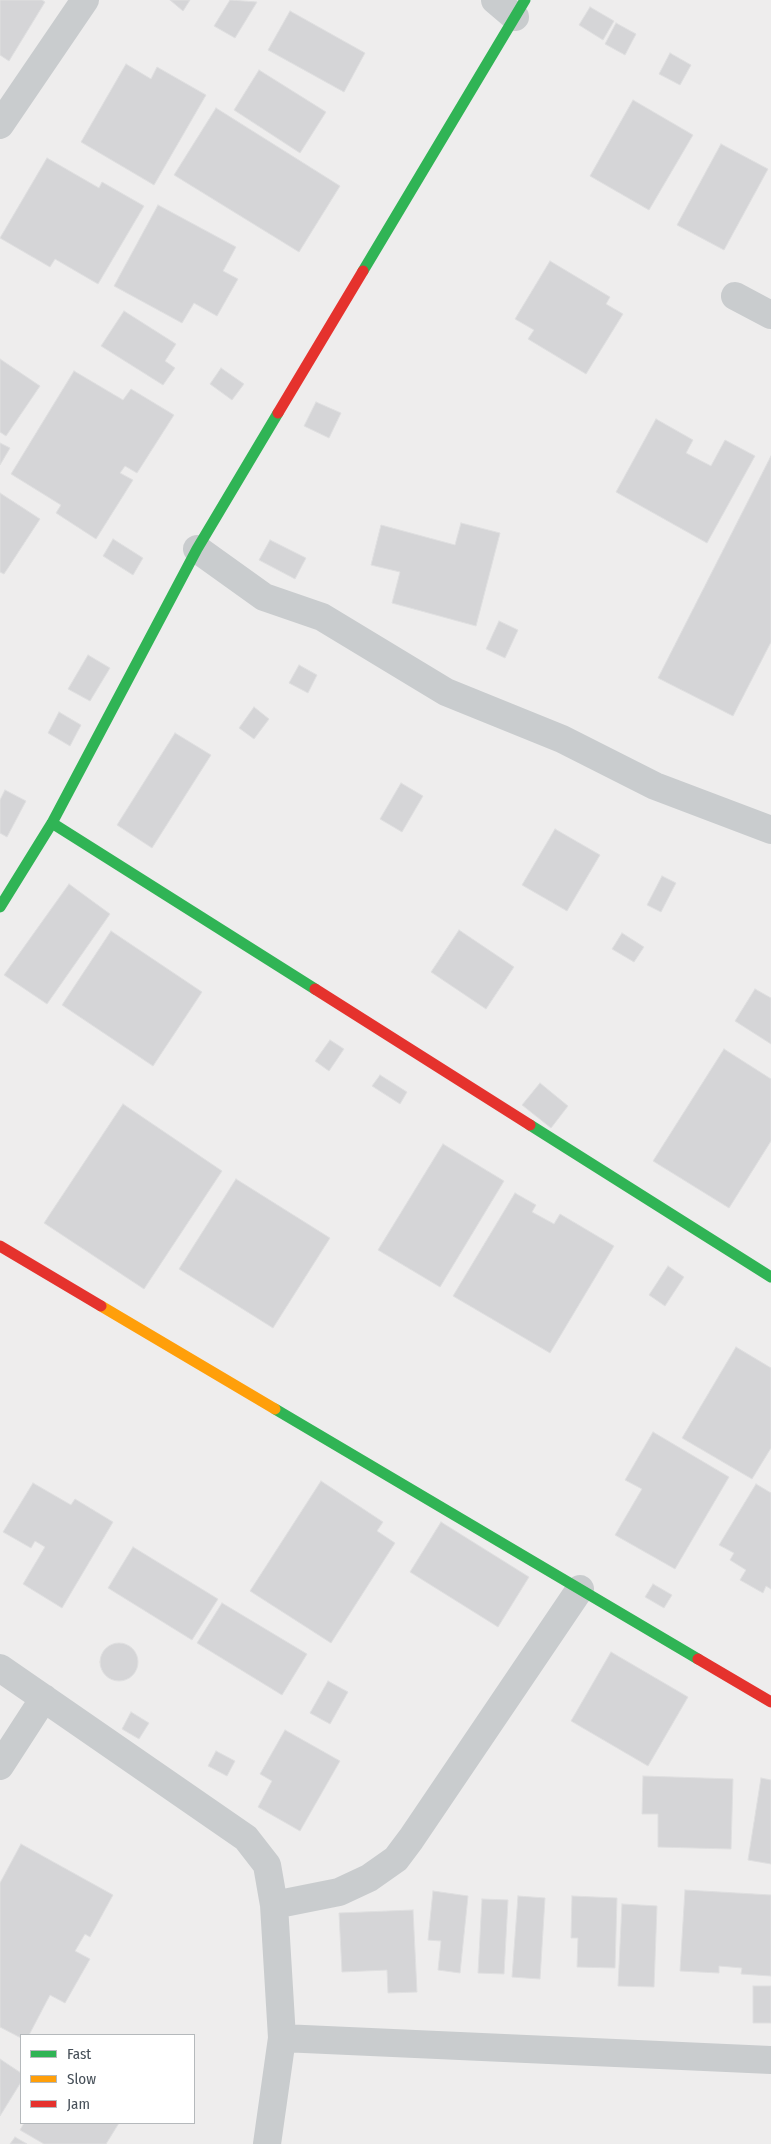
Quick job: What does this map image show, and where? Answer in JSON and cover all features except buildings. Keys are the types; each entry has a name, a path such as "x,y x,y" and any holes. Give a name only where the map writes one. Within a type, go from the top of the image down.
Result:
{"street":[{"path":"0,126 85,0"},
{"path":"0,907 52,823 197,549 512,6"},
{"path":"734,296 771,315"},
{"path":"197,549 264,597 322,618 446,692 562,739 655,786 771,830"},
{"path":"52,823 771,1277"},
{"path":"0,1246 771,1702"},
{"path":"274,1905 340,1892 369,1878 396,1858 580,1589"},
{"path":"0,1668 246,1838 267,1865 274,1905 282,2038 267,2144"},
{"path":"0,1766 44,1698"},
{"path":"282,2038 771,2060"}],"traffic: fast":[{"path":"363,271 525,0"},
{"path":"0,907 52,823 197,549 278,413"},
{"path":"52,823 315,989"},
{"path":"530,1125 771,1277"},
{"path":"275,1409 698,1659"}],"traffic: slow":[{"path":"101,1306 275,1409"}],"traffic: jam":[{"path":"278,413 363,271"},
{"path":"315,989 530,1125"},
{"path":"0,1246 101,1306"},
{"path":"698,1659 771,1702"}]}
